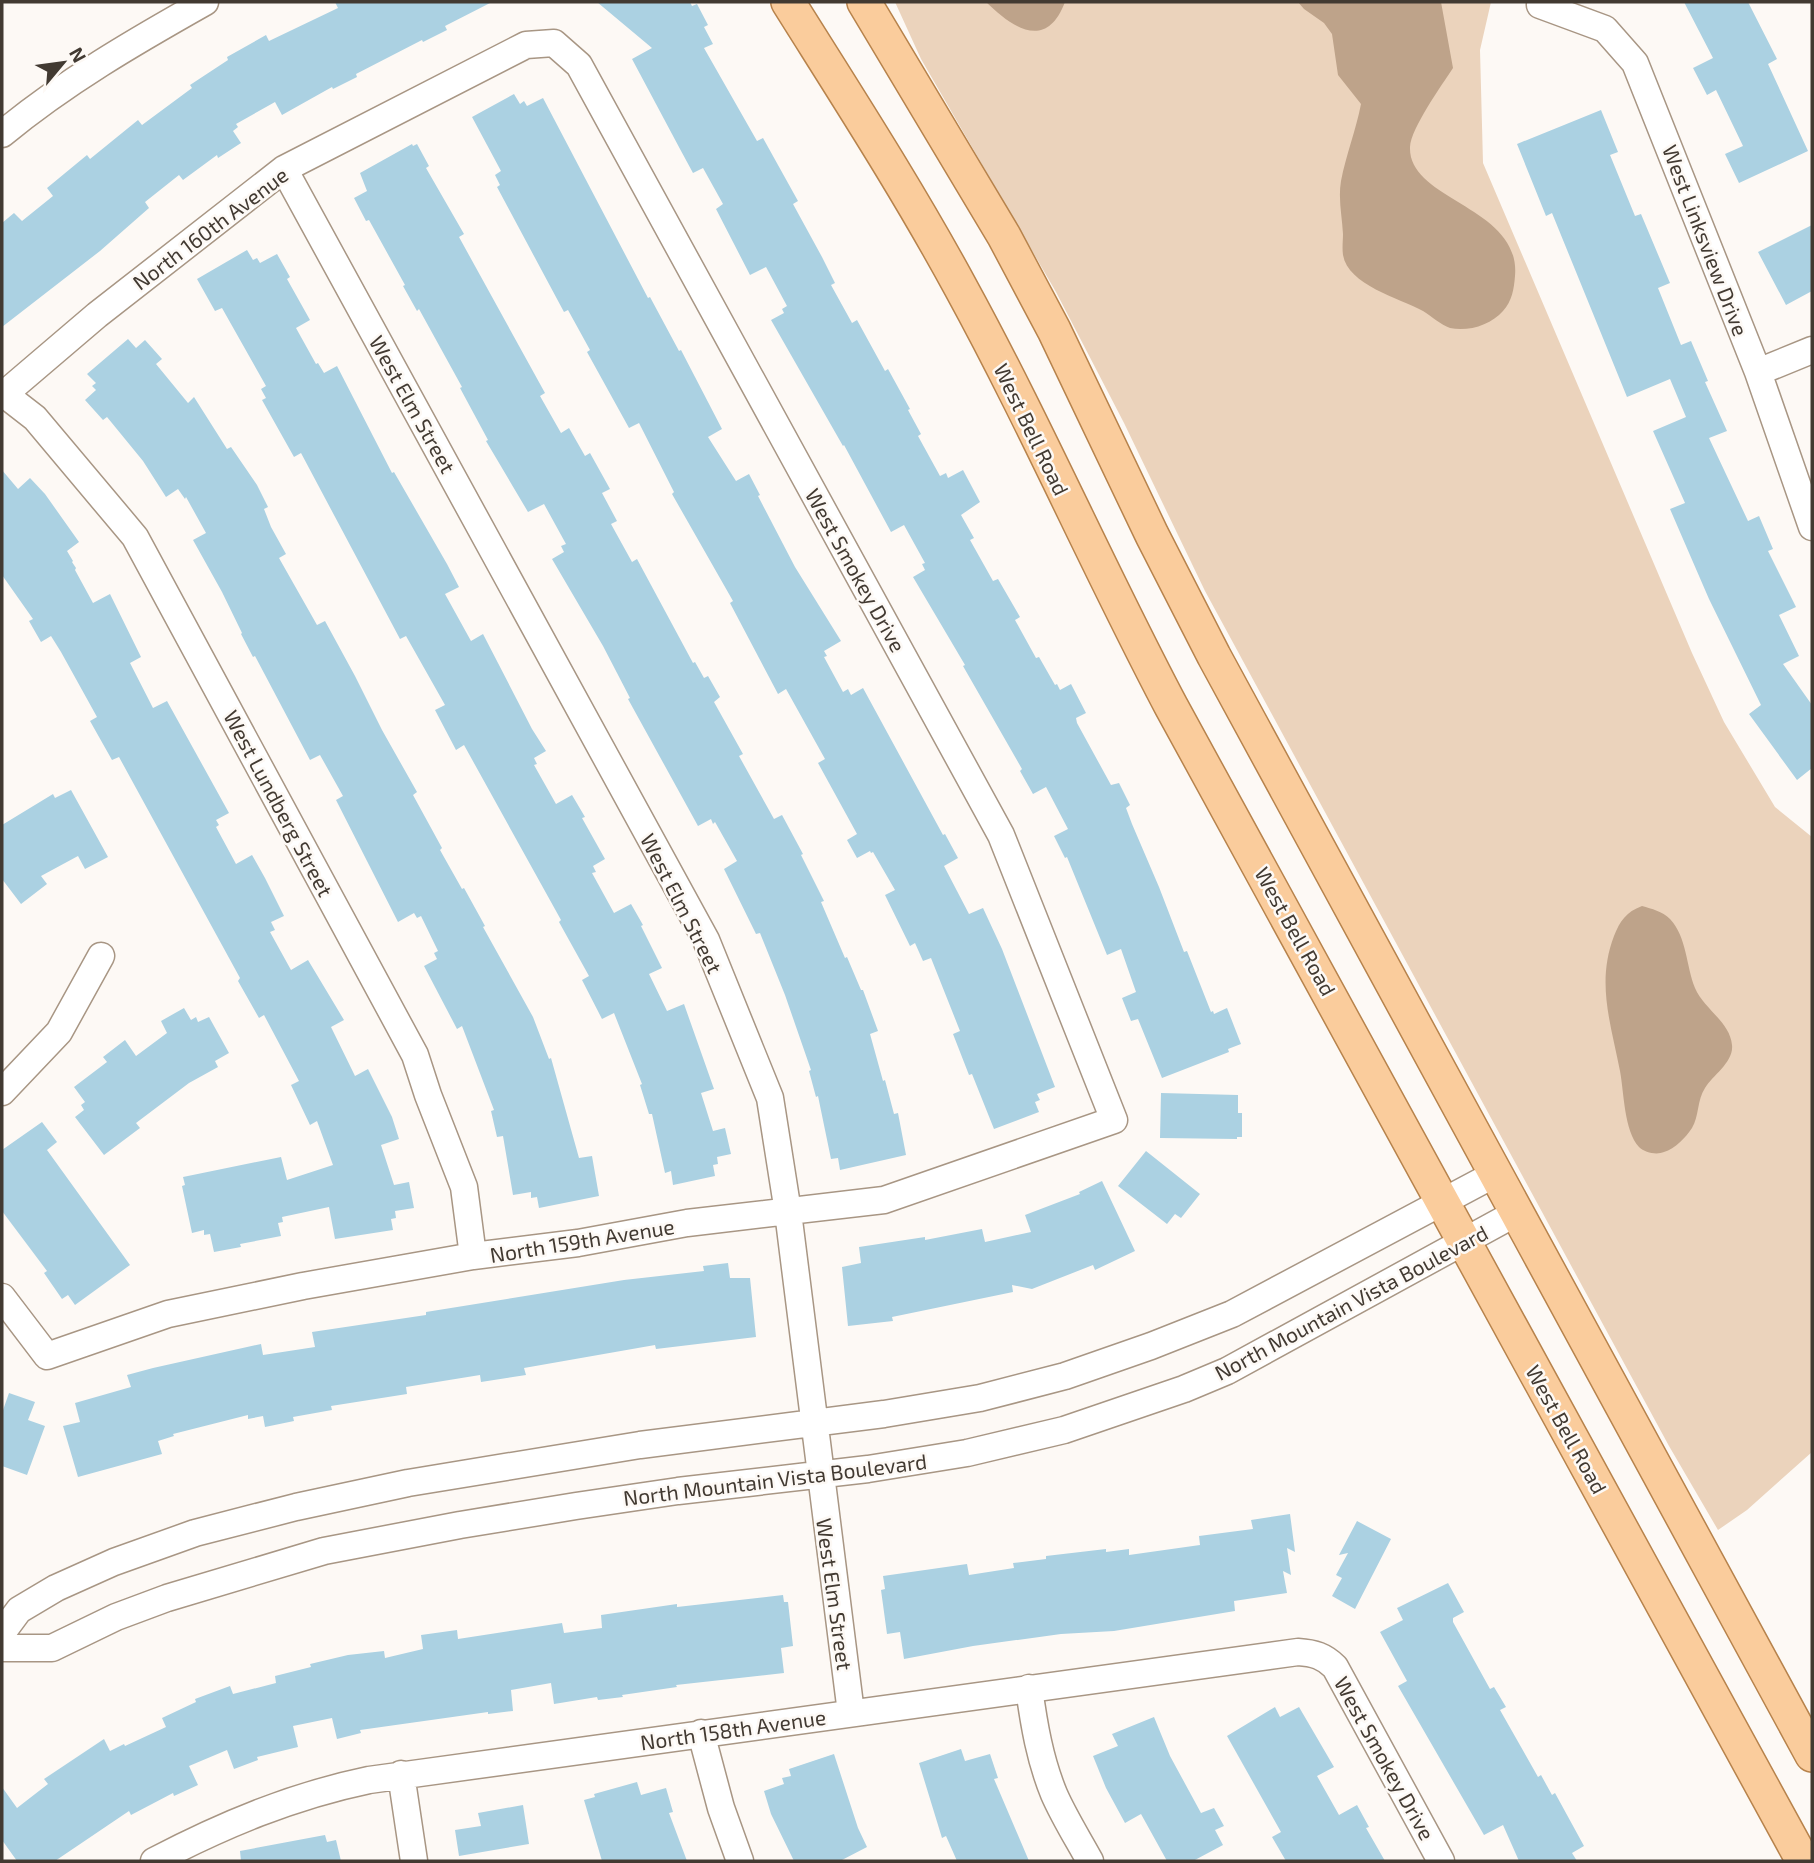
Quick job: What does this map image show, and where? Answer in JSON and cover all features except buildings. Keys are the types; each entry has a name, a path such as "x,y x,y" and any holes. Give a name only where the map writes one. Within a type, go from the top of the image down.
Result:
{"main road":[{"name":"West Bell Road","path":"788,2 902,185 962,290 1141,648 1803,1861"},
{"path":"864,2 1004,236 1054,330 1213,656 1812,1755"}],"street":[{"path":"2,134 80,75 205,2"},
{"name":"West Linksview Drive","path":"1540,5 1605,29 1635,63 1758,372 1812,527"},
{"name":"North 160th Avenue","path":"3,395 97,315 284,169 526,45 554,43"},
{"name":"West Smokey Drive","path":"554,43 579,65 1001,835 1114,1120"},
{"name":"West Elm Street","path":"284,169 706,940 770,1098 788,1212 851,1713"},
{"path":"1758,372 1812,350"},
{"name":"West Lundberg Street","path":"3,395 35,418 135,537 415,1055 464,1187 473,1256"},
{"path":"2,1092 59,1032 101,956"},
{"name":"North 159th Avenue","path":"2,1297 47,1356 169,1314 303,1286 687,1223 884,1200 1114,1120"},
{"path":"2,1633 19,1610 56,1588 114,1562 195,1533 296,1507 408,1483 640,1445 884,1414 980,1398 1106,1363 1232,1314 1495,1174"},
{"name":"North Mountain Vista Boulevard","path":"2,1648 52,1648 116,1617 167,1598 324,1551 576,1506 967,1453 1064,1430 1184,1389 1259,1355 1516,1213"},
{"name":"North 158th Avenue","path":"154,1861 213,1831 275,1806 335,1787 401,1774 1298,1652 1326,1658"},
{"name":"West Smokey Drive","path":"1326,1658 1343,1680 1441,1861"},
{"path":"1029,1688 1035,1729 1046,1771 1063,1811 1090,1861"},
{"path":"701,1733 721,1808 740,1861"},
{"path":"401,1774 414,1861"}],"shaded area":[{"path":"895,2 1491,2 1480,50 1483,163 1724,722 1775,807 1812,837 1812,1452 1747,1510 1718,1530 1669,1446 1205,591 1124,423 1056,292 921,59"},
{"path":"986,2 1065,2 1057,17 1048,27 1039,31 1017,26"},
{"path":"1298,2 1441,2 1453,68 1421,118 1410,147 1414,165 1426,180 1484,219 1501,234 1512,253 1515,276 1512,295 1498,316 1486,324 1472,328 1450,328 1423,311 1364,282 1354,275 1347,265 1343,255 1340,188 1361,104 1338,75 1332,34 1324,23"},
{"path":"1642,906 1664,914 1676,926 1695,988 1704,1003 1727,1029 1732,1045 1730,1057 1702,1093 1692,1128 1676,1145 1658,1153 1639,1147 1630,1131 1607,1004 1606,970 1616,931 1628,914"}]}
